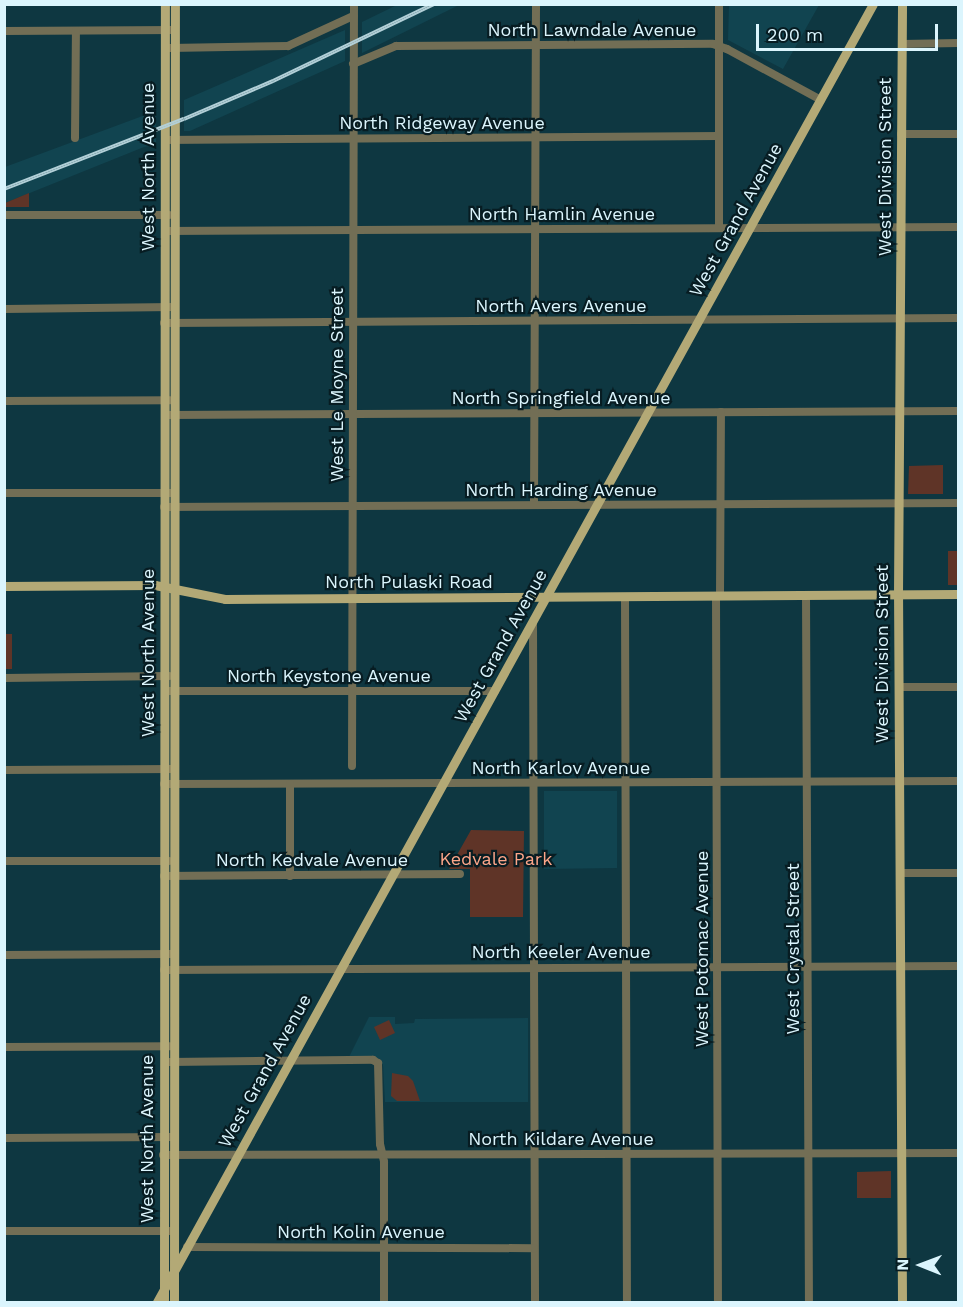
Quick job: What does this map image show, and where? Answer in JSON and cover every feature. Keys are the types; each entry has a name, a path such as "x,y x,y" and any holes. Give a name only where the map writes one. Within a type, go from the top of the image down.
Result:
{"main road":[{"name":"West North Avenue","path":"165,4 170,30 169,1062 174,1137 174,1302"},
{"name":"West North Avenue","path":"170,30 175,4"},
{"name":"West Grand Avenue","path":"157,1302 873,4"},
{"name":"West Division Street","path":"902,4 898,594 902,1302"},
{"name":"North Pulaski Road","path":"4,586 169,587 225,599 958,594"},
{"name":"West North Avenue","path":"164,1302 164,1137 169,1062"}],"street":[{"name":"West Le Moyne Street","path":"352,766 354,4"},
{"path":"534,505 536,4"},
{"path":"719,4 719,228"},
{"path":"170,48 288,46 354,16"},
{"path":"4,31 170,30"},
{"path":"75,138 76,31"},
{"path":"902,44 958,43"},
{"name":"North Lawndale Avenue","path":"353,64 396,46 719,46 821,100"},
{"path":"902,134 958,134"},
{"name":"North Ridgeway Avenue","path":"170,140 719,136"},
{"path":"4,216 169,215"},
{"name":"North Hamlin Avenue","path":"169,231 958,227"},
{"path":"4,309 169,307"},
{"name":"North Avers Avenue","path":"169,323 958,318"},
{"path":"4,401 169,400"},
{"name":"North Springfield Avenue","path":"169,415 958,411"},
{"name":"West Potomac Avenue","path":"718,1302 717,782 721,412"},
{"path":"4,493 169,493"},
{"name":"North Harding Avenue","path":"169,507 958,503"},
{"name":"West Crystal Street","path":"806,595 809,1302"},
{"path":"625,597 627,1302"},
{"path":"533,620 535,1302"},
{"path":"4,678 169,676"},
{"path":"899,687 958,687"},
{"name":"North Keystone Avenue","path":"169,691 495,691"},
{"path":"4,770 169,769"},
{"name":"North Karlov Avenue","path":"169,784 958,781"},
{"path":"290,784 290,876"},
{"path":"4,861 169,861"},
{"path":"900,873 958,873"},
{"name":"North Kedvale Avenue","path":"169,876 460,874"},
{"path":"4,955 169,954"},
{"name":"North Keeler Avenue","path":"169,970 958,966"},
{"path":"4,1047 169,1046"},
{"path":"169,1062 374,1060 378,1063 384,1302"},
{"path":"4,1138 174,1137"},
{"name":"North Kildare Avenue","path":"164,1155 958,1153"},
{"path":"4,1230 174,1230"},
{"name":"North Kolin Avenue","path":"187,1247 534,1248"}],"shaded area":[{"path":"399,4 459,5 362,53 362,22"},
{"path":"729,4 819,5 783,69 728,40"},
{"path":"345,30 345,61 190,131 184,131 184,100"},
{"path":"156,111 156,145 144,147 5,203 5,167"},
{"path":"544,791 617,791 617,868 544,869"},
{"path":"369,1017 395,1017 395,1024 414,1023 415,1019 528,1018 528,1102 385,1102 383,1065 378,1058 349,1057"}],"green space":[{"path":"29,193 29,207 5,207 5,203"},
{"path":"943,465 943,494 908,494 909,466"},
{"path":"948,551 958,551 958,585 948,585"},
{"path":"5,634 12,634 12,669 5,669"},
{"name":"Kedvale Park","path":"471,830 524,831 523,917 470,917 470,869 449,869"},
{"path":"389,1020 395,1033 380,1040 374,1027"},
{"path":"392,1073 408,1076 413,1081 420,1101 397,1101 391,1096"},
{"path":"891,1171 891,1198 857,1198 857,1172"}],"railway":[{"path":"4,189 184,119 273,81 434,4"}]}
